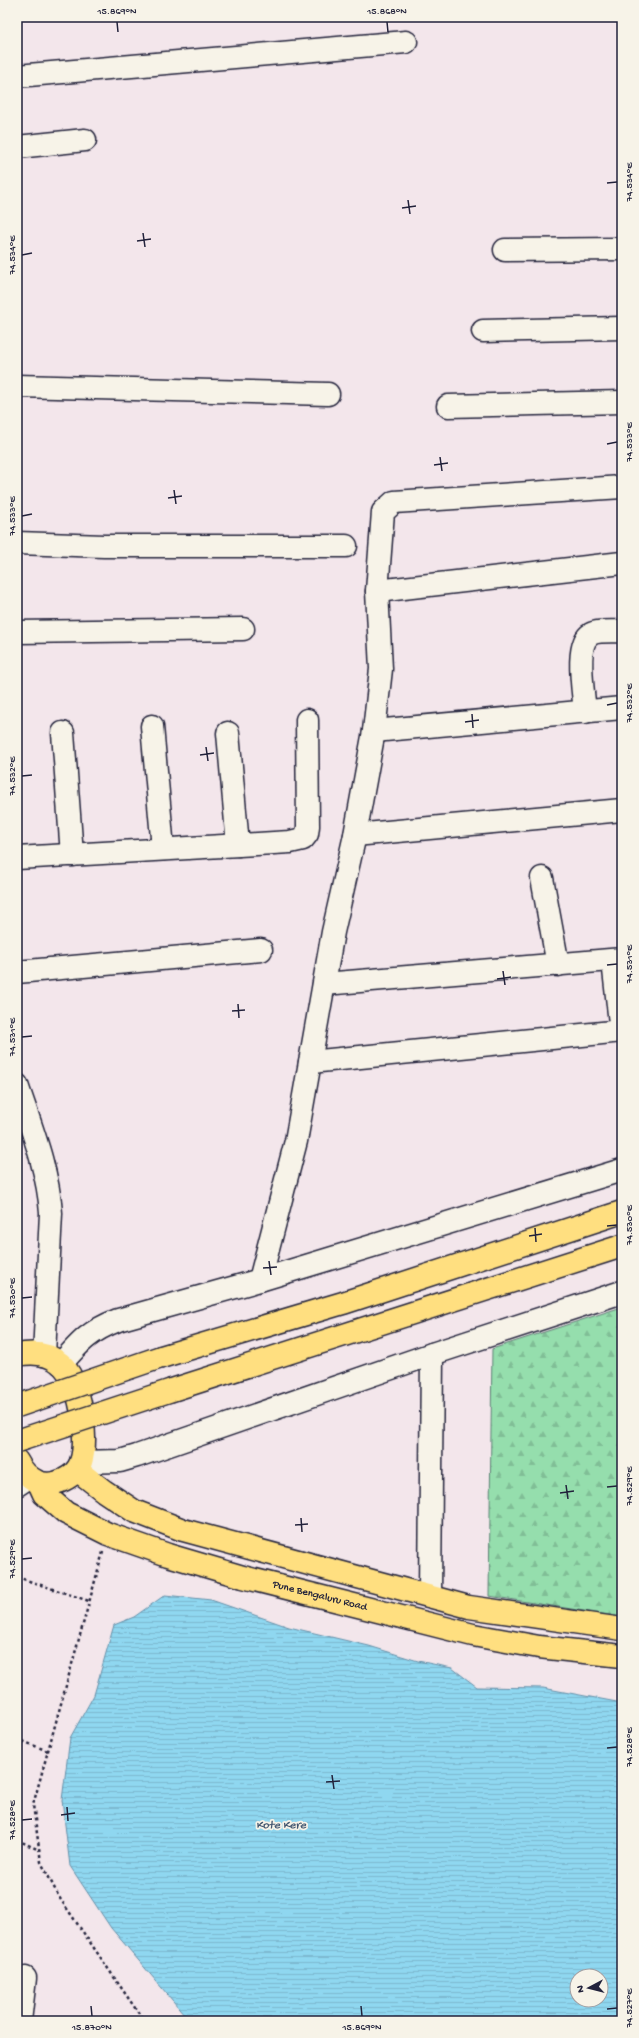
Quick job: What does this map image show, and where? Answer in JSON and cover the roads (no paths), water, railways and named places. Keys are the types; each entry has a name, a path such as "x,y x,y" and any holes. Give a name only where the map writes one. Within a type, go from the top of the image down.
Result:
{"main road":[{"path":"17,1406 161,1357 343,1302 622,1212"},
{"path":"17,1441 622,1246"},
{"path":"17,1355 28,1353 53,1359 70,1376 80,1406 84,1432 79,1466 69,1478 47,1484 25,1476"},
{"path":"79,1466 116,1499 152,1519 183,1530 469,1607 622,1629"},
{"name":"Pune Bengaluru Road","path":"25,1476 66,1513 108,1534 168,1555 243,1577 473,1635 539,1647 622,1656"}],"street":[{"path":"17,76 406,42"},
{"path":"17,147 85,140"},
{"path":"505,250 622,249"},
{"path":"483,331 622,328"},
{"path":"17,386 328,394"},
{"path":"448,406 622,402"},
{"path":"260,1280 296,1141 333,932 355,835 374,731 381,669 377,591 383,512 394,502 622,487"},
{"path":"17,543 104,546 346,546"},
{"path":"377,591 622,563"},
{"path":"17,632 243,629"},
{"path":"585,712 581,652 584,641 592,634 622,631"},
{"path":"374,731 622,708"},
{"path":"17,858 238,845 297,841 303,839 307,834 307,720"},
{"path":"152,726 163,849"},
{"path":"228,732 238,845"},
{"path":"63,733 72,855"},
{"path":"355,835 622,810"},
{"path":"542,878 558,965"},
{"path":"17,972 261,950"},
{"path":"310,1062 621,1031 618,960 324,984"},
{"path":"17,1085 47,1176 50,1195 53,1359"},
{"path":"53,1359 99,1328 118,1320 260,1280 622,1170"},
{"path":"79,1466 120,1461 347,1385 432,1354 622,1292"},
{"path":"430,1596 432,1354"},
{"path":"20,2021 25,1978"}],"water":[{"name":"Kote Kere","path":"165,1595 211,1600 289,1627 369,1646 418,1661 452,1668 477,1687 543,1688 622,1703 622,2021 190,2021 111,1928 70,1866 62,1800 70,1738 94,1695 114,1625 134,1617"}]}
